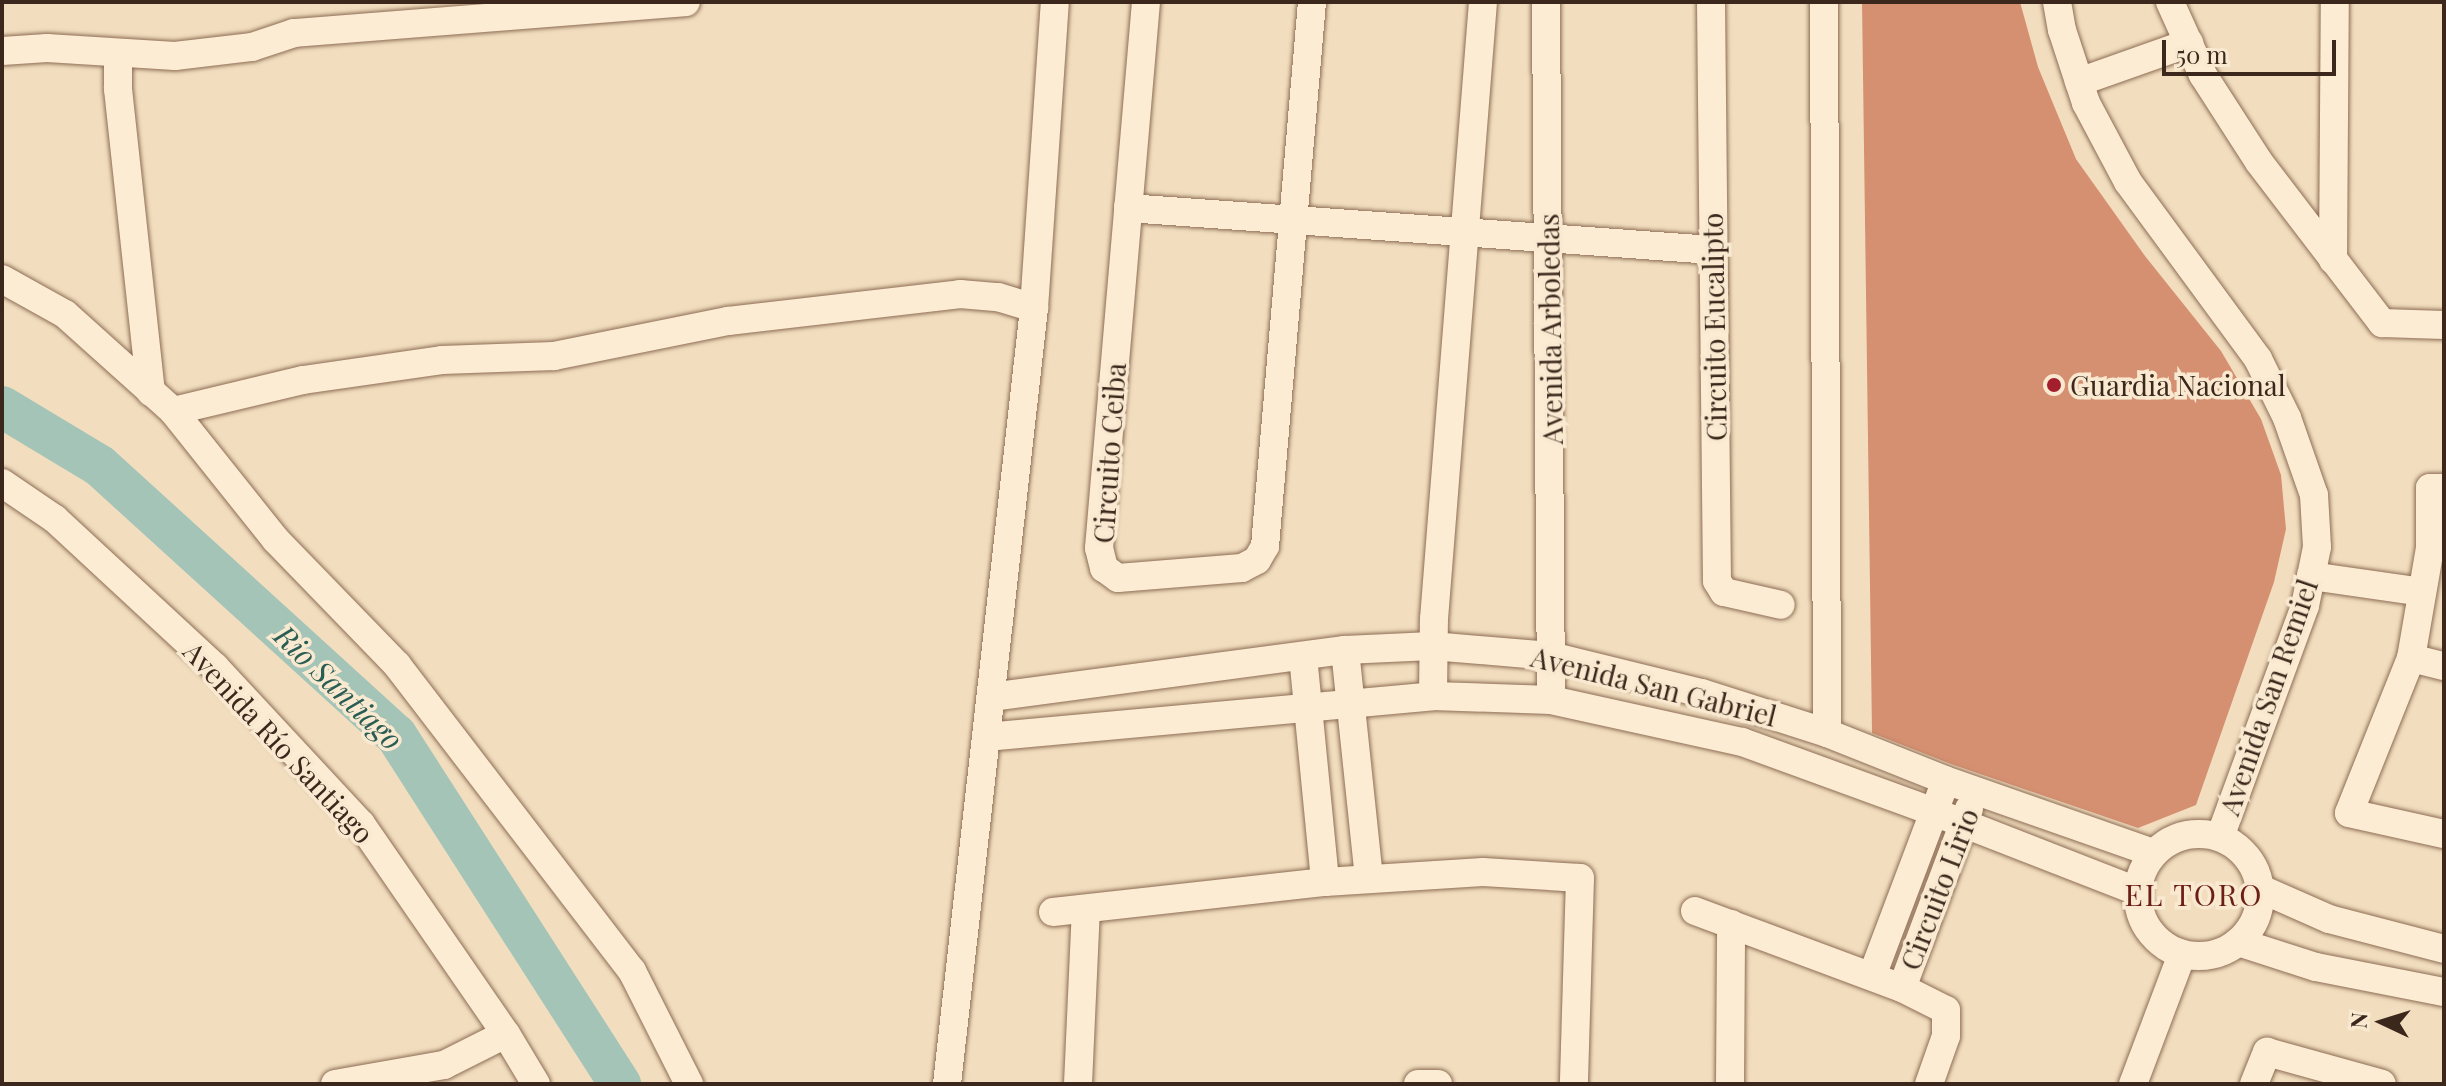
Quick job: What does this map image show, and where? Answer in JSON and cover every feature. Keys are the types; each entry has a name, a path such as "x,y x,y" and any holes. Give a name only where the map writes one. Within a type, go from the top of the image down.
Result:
{"street":[{"path":"2,51 47,48 118,55 175,56 252,47 294,33 511,14 580,13 686,2"},
{"path":"947,1084 1034,308 1055,2"},
{"name":"Circuito Ceiba","path":"1146,2 1099,548 1104,568 1118,578 1242,568 1257,560 1265,546 1312,2"},
{"path":"1433,696 1432,646 1483,2"},
{"name":"Avenida Arboledas","path":"1546,2 1551,700"},
{"name":"Circuito Eucalipto","path":"1711,2 1717,581 1724,592 1781,605"},
{"path":"1824,2 1827,733"},
{"name":"Avenida San Remiel","path":"2057,2 2062,30 2086,103 2128,182 2258,359 2287,418 2314,495 2317,547 2305,606 2220,837"},
{"path":"2170,2 2203,75 2259,162 2382,323 2444,325"},
{"path":"2333,260 2335,2"},
{"path":"2079,82 2189,43"},
{"path":"118,55 118,89 151,392"},
{"path":"1128,208 1713,250"},
{"path":"2,279 65,314 173,411 276,540 397,665 632,971 689,1084"},
{"path":"173,411 303,380 442,360 554,356 728,321 960,294 998,297 1034,308"},
{"name":"Avenida Río Santiago","path":"2,483 55,519 215,667 361,824 506,1034 536,1084"},
{"path":"2444,488 2430,488 2430,548 2411,658 2349,813 2444,834"},
{"path":"2311,576 2422,592"},
{"name":"Avenida San Gabriel","path":"991,697 1345,650 1432,646 1551,656 1702,693 1827,733 1945,780 2153,853"},
{"path":"1345,650 1369,879"},
{"path":"1303,656 1325,882"},
{"path":"2411,658 2444,666"},
{"name":"Avenida San Gabriel","path":"986,737 1433,696 1551,700 1742,742 2137,891"},
{"name":"Circuito Lirio","path":"1872,976 1945,780"},
{"name":"Circuito Lirio","path":"1902,988 1976,791"},
{"path":"1320,828 1363,824"},
{"name":"Avenida San Remiel","path":"2153,853 2169,840 2188,833 2220,837 2245,852 2256,869 2261,889"},
{"path":"2153,853 2142,871 2137,891 2139,912 2149,930 2163,945 2182,954 2202,957 2221,952 2238,942 2251,927 2259,909 2261,889 2329,919 2444,949"},
{"path":"1053,912 1086,911 1369,879 1483,872 1580,878 1574,1084"},
{"path":"1078,1084 1086,911"},
{"name":"Circuito Lirio","path":"1695,911 1872,976 1946,1010 1946,1036 1929,1084"},
{"path":"1730,1084 1731,924"},
{"path":"1888,932 1918,944"},
{"path":"2238,942 2316,967 2444,992"},
{"path":"2133,1084 2182,954"},
{"path":"335,1084 451,1075 506,1034"},
{"path":"2254,1084 2267,1052 2382,1084"},
{"path":"1418,1084 1438,1084"}],"building":[{"name":"Guardia Nacional","path":"1862,2 2020,2 2038,67 2076,159 2145,256 2221,351 2261,419 2281,475 2286,529 2274,582 2196,805 2138,828 1951,764 1872,733"}],"waterway":[{"name":"Rio Santiago","path":"2,407 100,466 396,735 620,1084"}],"place":[{"name":"Guardia Nacional","path":"2054,385"}],"district":[{"name":"EL TORO","path":"2194,894"}]}
